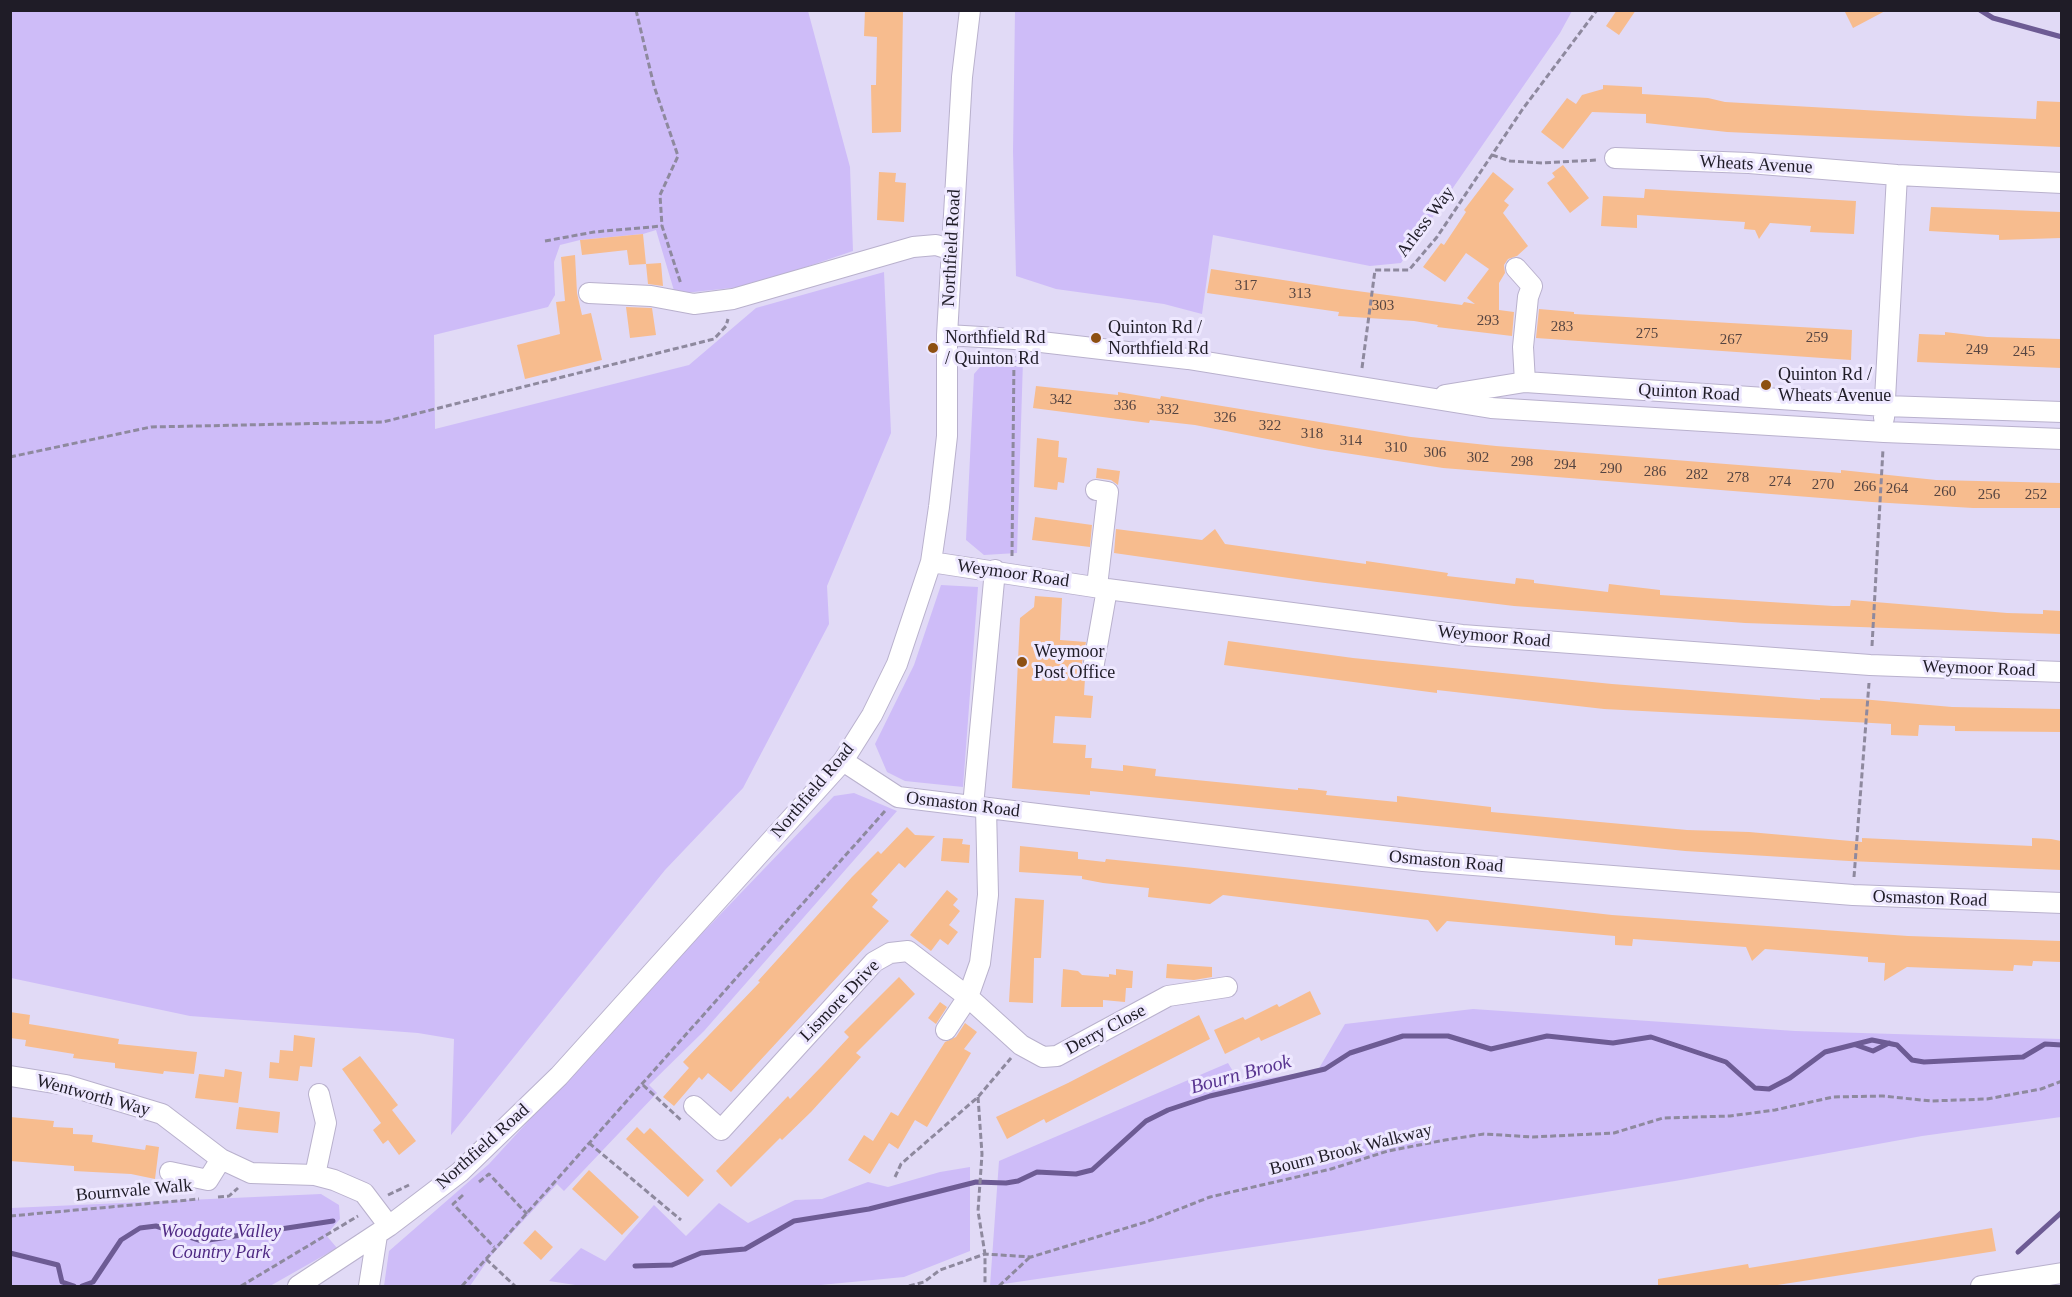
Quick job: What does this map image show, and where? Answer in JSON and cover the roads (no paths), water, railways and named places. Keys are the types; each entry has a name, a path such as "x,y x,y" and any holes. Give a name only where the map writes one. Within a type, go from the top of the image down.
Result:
{"street":[{"name":"Northfield Road","path":"307,1284 383,1231 460,1172 559,1076 843,761 872,715 897,664 931,562 947,436 947,335 962,77 970,10"},
{"name":"Wheats Avenue","path":"1615,158 1749,163 1897,175 2061,183"},
{"path":"1884,432 1897,175"},
{"path":"589,293 651,296 681,304 733,299 913,247 936,245 952,250"},
{"path":"1516,268 1532,286 1523,347 1525,382"},
{"name":"Quinton Road","path":"947,335 1015,339 1188,359 1491,408 1884,432 2061,439"},
{"name":"Quinton Road","path":"1425,399 1525,382 1885,406 2061,412"},
{"path":"1093,669 1102,588 1108,492 1096,490"},
{"name":"Weymoor Road","path":"931,562 1003,571 1102,588 1462,635 1870,665 2061,672"},
{"path":"946,1030 968,997 980,963 988,895 979,807 1003,571"},
{"name":"Osmaston Road","path":"843,761 898,797 1423,861 1853,896 2061,903"},
{"name":"Lismore Drive","path":"694,1106 721,1130 874,962 890,953 908,951 968,997"},
{"name":"Derry Close","path":"968,997 1022,1045 1043,1057 1058,1056 1168,996 1227,987"},
{"name":"Wentworth Way","path":"10,1076 66,1085 162,1114 221,1159 251,1173 315,1175 364,1193 383,1231"},
{"path":"315,1175 326,1123 319,1094"},
{"path":"170,1172 208,1180 221,1159"},
{"path":"369,1287 383,1231"},
{"path":"1981,1287 2061,1273"}],"waterway":[{"path":"1980,10 1993,18 2062,37"},
{"name":"Bourn Brook","path":"635,1266 672,1265 701,1253 745,1249 794,1221 869,1209 976,1182 1006,1183 1018,1181 1037,1172 1076,1174 1092,1170 1146,1121 1168,1110 1210,1096 1325,1069 1350,1053 1403,1036 1448,1036 1491,1049 1547,1036 1613,1043 1651,1037 1726,1062 1755,1088 1769,1089 1790,1078 1825,1052 1872,1040 1897,1045 1912,1060 1924,1062 2023,1057 2045,1044 2062,1045"},
{"name":"Bourn Brook","path":"1856,1045 1873,1051 1889,1043"},
{"path":"2018,1252 2062,1212"},
{"name":"Bourn Brook","path":"82,1286 93,1282 121,1240 140,1228 156,1226 202,1241 333,1221"},
{"name":"Bourn Brook","path":"10,1253 58,1265 62,1282 74,1286"}],"place":[{"name":"Quinton Rd / Northfield Rd","path":"1096,338"},
{"name":"Northfield Rd / Quinton Rd","path":"933,348"},
{"name":"Quinton Rd / Wheats Avenue","path":"1766,385"},
{"name":"Weymoor Post Office","path":"1022,662"}],"park label":[{"name":"Woodgate Valley Country Park","path":"221,1242"}]}
